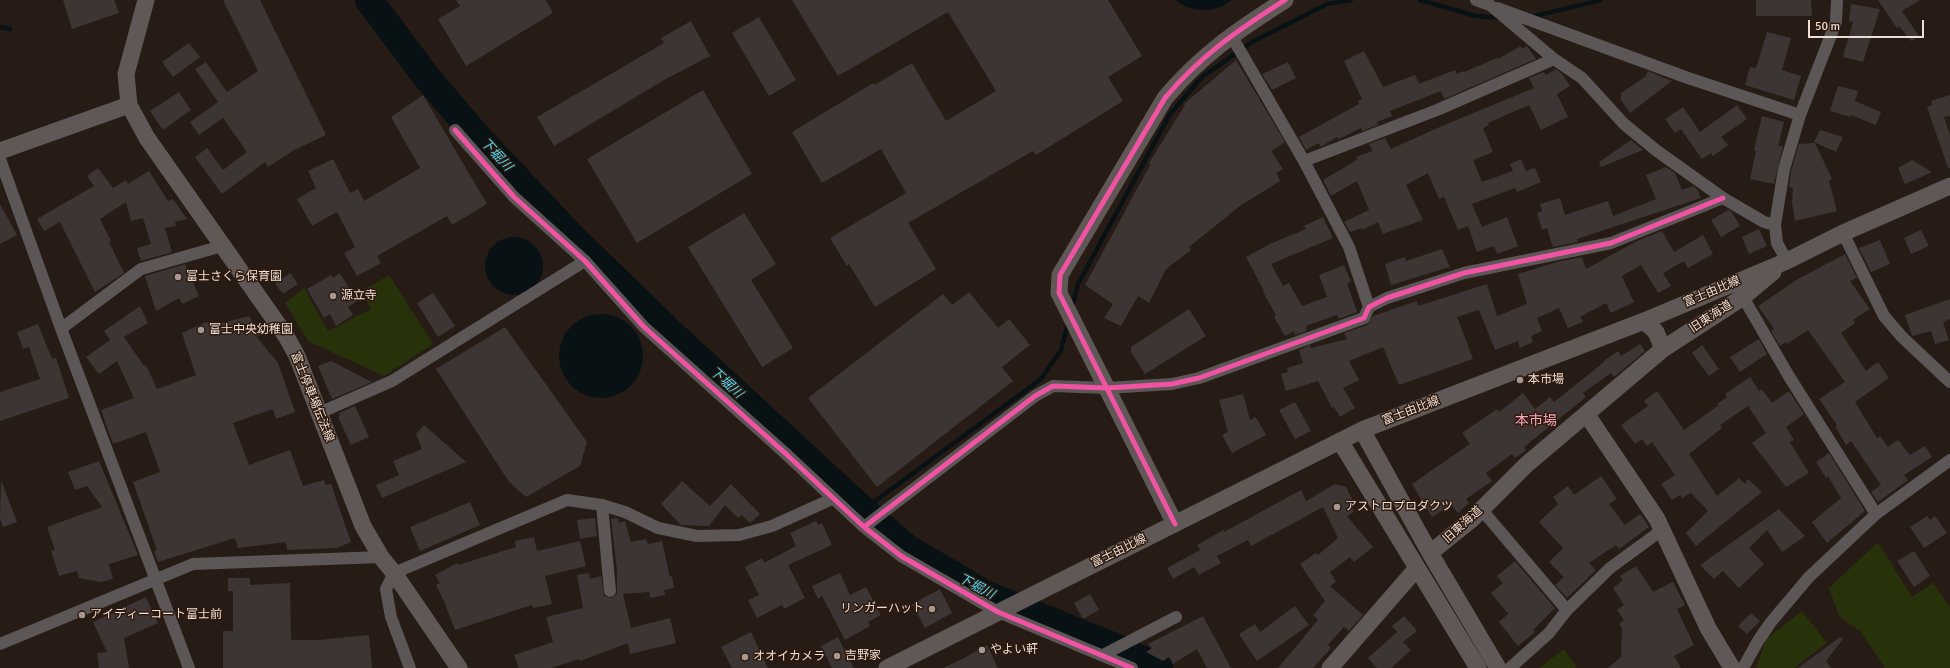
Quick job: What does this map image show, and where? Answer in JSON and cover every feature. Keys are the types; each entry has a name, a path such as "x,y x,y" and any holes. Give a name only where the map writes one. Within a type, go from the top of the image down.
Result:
{"street":[{"name":"富士停車場伝法線","path":"146,0 126,74 129,105 147,138 286,336 297,356 363,526 381,557 394,573 459,668"},
{"path":"1175,524 1059,293 1060,275 1165,98 1185,74 1285,0"},
{"path":"1476,0 1688,78 1800,115"},
{"path":"1787,260 1777,243 1775,225 1784,170 1800,115 1836,22 1837,0"},
{"path":"1492,7 1554,59 1582,78 1624,124 1657,151 1723,198 1764,222 1775,225"},
{"path":"1233,38 1304,161 1349,247 1369,307"},
{"path":"1304,161 1436,110 1554,59"},
{"path":"0,151 129,105"},
{"path":"455,130 514,197 585,261 644,327 785,453 864,528 901,556 998,612 1132,668"},
{"path":"0,159 189,668"},
{"name":"富士由比線","path":"887,668 1362,430 1644,321 1787,260 1843,233 1950,186"},
{"path":"864,528 1035,396 1053,386 1107,388 1172,384 1199,378 1364,318 1369,307 1387,298 1464,273 1611,243 1723,198"},
{"path":"1843,233 1884,316 1902,337 1949,381"},
{"path":"62,328 141,269 222,246"},
{"name":"旧東海道","path":"1430,553 1471,520 1481,508 1526,465 1587,415 1663,349 1742,297 1787,260"},
{"path":"319,413 392,381 585,261"},
{"path":"1742,297 1790,378 1876,514"},
{"path":"1644,321 1656,332 1663,349"},
{"path":"1587,415 1657,519 1708,628 1732,668"},
{"path":"1362,430 1430,553 1498,668"},
{"path":"1340,441 1478,668"},
{"path":"1743,668 1758,641 1771,622 1809,578 1876,514 1950,460"},
{"path":"410,668 392,618 386,589 394,573 567,500 602,506 625,512 658,528 697,536 732,535 772,526 832,499"},
{"path":"602,506 610,591"},
{"path":"1481,508 1567,610"},
{"path":"1510,668 1549,633 1567,610 1610,568 1662,530"},
{"path":"0,644 193,564 381,557"},
{"path":"1330,668 1416,568"},
{"path":"1103,655 1176,617"}],"green space":[{"path":"389,275 433,344 384,376 308,341 285,303 304,288 328,331 371,309 362,291"},
{"path":"1878,542 1912,597 1933,583 1950,607 1950,668 1885,668 1860,631 1839,616 1829,588"},
{"path":"1802,611 1827,643 1794,668 1756,668 1766,639"},
{"path":"1564,649 1577,668 1539,668"}],"shaded area":[{"path":"1175,0 1231,0 1218,8 1203,10 1188,7"},
{"path":"514,237 530,242 538,250 543,266 538,282 530,290 514,295 498,290 490,282 485,266 490,250 498,242"},
{"path":"593,314 609,314 625,321 636,332 643,348 643,364 640,372 631,386 625,391 609,398 593,398 577,391 566,380 559,364 559,348 566,332 577,321"}],"building":[{"path":"63,0 114,0 119,13 72,29"},
{"path":"223,0 260,0 326,135 294,150 268,167 265,162 222,194 195,157 207,148 223,170 247,152 223,118 199,135 190,122 218,102 195,69 206,62 227,92 258,71"},
{"path":"456,0 546,0 553,13 466,66 438,19 460,6"},
{"path":"792,0 1108,0 1142,56 1108,77 1123,101 1036,155 1033,151 908,223 936,269 875,307 849,264 847,266 830,238 906,193 881,149 822,183 792,132 873,83 874,85 912,63 946,121 996,91 948,12 838,76"},
{"path":"1756,0 1811,0 1812,16 1756,16"},
{"path":"1878,0 1920,0 1902,11 1919,36 1911,41 1899,26 1897,28"},
{"path":"1851,4 1880,9 1863,62 1843,57 1853,22 1849,21"},
{"path":"759,17 796,80 769,96 732,33"},
{"path":"691,21 710,56 664,80 554,146 537,117 664,43 661,38"},
{"path":"1767,32 1791,38 1782,70 1801,76 1794,100 1745,85 1750,67 1756,68"},
{"path":"189,43 200,57 173,77 162,62"},
{"path":"1521,46 1522,49 1527,46 1536,59 1444,99 1441,91 1390,111 1392,116 1377,122 1378,125 1362,131 1361,128 1339,139 1337,137 1321,147 1318,143 1306,150 1299,137 1359,104 1358,101 1362,99 1344,61 1364,51 1383,87 1415,75 1419,84 1455,70 1457,74 1463,71 1464,72 1497,58 1498,59"},
{"path":"1236,60 1285,142 1271,151 1283,169 1276,173 1280,181 1240,206 1189,247 1191,250 1166,269 1149,303 1138,296 1121,326 1104,318 1113,304 1085,285 1150,165 1149,163 1185,105 1184,104"},
{"path":"1288,62 1296,78 1272,90 1262,74"},
{"path":"1556,69 1562,74 1570,86 1557,94 1568,117 1541,130 1529,105 1488,123 1489,125 1483,128 1493,152 1473,160 1482,182 1513,171 1510,164 1521,159 1526,171 1535,168 1541,182 1517,192 1515,188 1472,204 1482,227 1507,217 1518,246 1497,254 1494,246 1477,252 1468,226 1458,230 1444,197 1439,199 1428,173 1406,185 1423,220 1383,234 1378,222 1362,230 1361,228 1350,232 1344,222 1369,210 1357,181 1331,196 1323,180 1357,160 1356,157 1373,151 1369,144 1385,138 1391,149 1534,88 1529,78 1544,72 1546,75"},
{"path":"1648,71 1672,81 1630,113 1621,100 1621,93 1645,77"},
{"path":"1838,86 1858,91 1855,101 1881,112 1876,125 1851,115 1851,117 1830,111"},
{"path":"703,90 752,174 637,243 587,159"},
{"path":"179,92 191,110 163,130 150,111"},
{"path":"423,95 487,204 452,225 447,216 377,256 381,263 357,276 344,253 355,247 337,212 312,226 297,199 316,188 308,171 333,159 350,193 358,189 364,201 420,168 391,117"},
{"path":"1950,95 1950,116 1944,117 1950,135 1950,168 1948,168 1927,107 1932,105 1931,101"},
{"path":"1737,105 1747,119 1721,137 1728,145 1713,156 1711,153 1702,159 1681,129 1675,133 1665,119 1683,107 1700,132"},
{"path":"1762,116 1784,122 1778,146 1783,146 1774,184 1750,179 1756,151 1754,150"},
{"path":"1820,130 1843,137 1836,152 1814,142"},
{"path":"1631,140 1643,150 1601,167 1599,162"},
{"path":"1815,143 1832,179 1829,181 1837,211 1795,221 1792,203 1793,188 1789,187 1791,171 1799,144"},
{"path":"1912,160 1932,172 1905,184 1898,168"},
{"path":"1666,167 1675,173 1682,190 1693,186 1697,189 1701,198 1577,239 1578,242 1553,247 1547,228 1542,230 1537,213 1542,211 1540,204 1560,198 1565,215 1608,201 1613,216 1656,199 1646,175"},
{"path":"98,168 113,188 126,180 128,184 149,171 168,201 173,199 187,219 175,222 176,226 165,228 172,252 141,261 137,248 151,244 143,218 131,221 126,202 100,219 124,273 95,292 60,222 44,231 37,219 94,186 87,176"},
{"path":"0,204 17,235 0,244"},
{"path":"1728,210 1731,211 1740,226 1721,237 1711,220"},
{"path":"744,213 776,264 751,280 793,348 762,367 688,247"},
{"path":"1323,217 1333,238 1271,264 1283,286 1289,283 1302,306 1327,297 1319,275 1344,265 1351,282 1347,283 1357,312 1339,319 1337,315 1306,326 1307,331 1295,335 1294,331 1285,336 1274,317 1276,315 1246,257 1270,244 1306,229 1304,226"},
{"path":"1759,229 1767,246 1749,254 1742,237"},
{"path":"1921,230 1929,246 1911,254 1904,238"},
{"path":"1662,231 1674,252 1703,235 1713,254 1688,268 1684,261 1663,273 1671,286 1658,293 1641,265 1622,276 1634,302 1611,313 1606,303 1580,317 1583,322 1568,328 1559,308 1537,318 1542,331 1531,336 1533,342 1520,348 1518,341 1495,350 1479,310 1457,317 1473,359 1399,385 1383,347 1349,361 1359,380 1343,388 1355,408 1340,417 1334,407 1332,408 1318,381 1286,391 1281,374 1288,372 1287,368 1303,363 1299,350 1310,345 1311,348 1347,339 1344,333 1367,325 1373,316 1417,301 1418,306 1487,284 1497,316 1527,304 1518,274 1557,262 1582,257 1586,269 1639,240"},
{"path":"1880,240 1890,264 1871,272 1859,248"},
{"path":"1442,249 1450,267 1391,285 1385,264 1405,257 1406,261"},
{"path":"1845,254 1857,278 1850,281 1870,309 1853,320 1855,323 1841,333 1866,371 1878,362 1889,378 1855,402 1877,438 1880,436 1888,447 1898,440 1910,455 1925,446 1932,457 1904,475 1908,480 1878,502 1871,492 1881,485 1851,441 1846,445 1835,426 1837,425 1819,399 1845,382 1808,330 1787,344 1786,342 1780,346 1771,331 1774,329 1758,306 1798,279"},
{"path":"185,264 199,296 182,304 179,298 156,311 145,276"},
{"path":"290,273 298,284 283,294 275,284"},
{"name":"源立寺","path":"340,273 357,301 348,307 353,315 336,326 330,314 324,318 307,289 331,275 333,278"},
{"path":"969,292 998,328 1009,319 1030,345 1002,367 1013,381 877,487 808,398 943,294 952,305"},
{"path":"433,293 455,326 438,337 417,303"},
{"path":"1950,299 1950,319 1943,322 1949,340 1935,344 1931,331 1912,336 1905,315"},
{"path":"140,306 148,323 124,337 144,366 146,365 157,389 196,375 182,333 206,322 218,324 249,316 261,335 256,336 278,363 295,412 276,419 273,409 233,423 249,465 290,450 303,486 324,480 326,485 331,484 351,542 337,548 287,550 286,542 238,548 235,538 158,562 154,551 157,550 133,482 160,472 146,432 113,444 101,410 134,398 117,361 99,374 86,357 110,340 104,331"},
{"path":"1189,309 1206,336 1145,374 1131,352 1131,347"},
{"path":"38,324 52,359 56,358 69,398 0,421 0,392 40,379 29,347 23,349 17,332"},
{"path":"505,327 587,442 580,466 526,497 509,482 436,369"},
{"path":"1759,339 1767,354 1740,372 1730,357"},
{"path":"1640,344 1645,351 1614,377 1611,373 1583,393 1586,397 1524,447 1526,450 1515,458 1512,454 1486,473 1492,481 1466,499 1469,503 1458,513 1451,505 1432,517 1412,484 1470,444 1462,433 1497,409 1499,412 1523,393 1535,409 1550,397 1554,402 1618,351 1621,356"},
{"path":"1702,345 1719,369 1709,376 1692,353"},
{"path":"331,361 372,382 332,399 318,366"},
{"path":"1750,377 1759,391 1762,389 1772,403 1789,391 1804,414 1786,427 1794,440 1790,442 1809,473 1786,487 1752,443 1766,433 1748,406 1720,425 1722,428 1689,454 1717,496 1739,478 1745,484 1748,479 1762,492 1696,546 1686,533 1708,511 1691,493 1682,498 1680,495 1672,500 1661,484 1675,475 1652,442 1647,446 1642,439 1635,444 1621,425 1648,406 1644,401 1657,391 1684,430 1719,405 1717,404 1727,397 1725,394"},
{"path":"1243,394 1250,420 1256,417 1266,435 1232,453 1222,435 1228,432 1219,400"},
{"path":"1295,402 1311,431 1295,439 1279,410"},
{"path":"355,406 369,437 351,445 338,417 340,416 339,413"},
{"path":"424,425 466,462 382,498 376,485 399,475 393,461 422,449 416,434"},
{"path":"1829,453 1865,511 1827,543 1812,522 1841,498 1828,476 1826,478 1816,462"},
{"path":"99,461 138,555 109,564 113,579 101,582 79,578 77,571 59,576 51,551 55,550 47,527 102,507 87,486 75,490 68,472"},
{"path":"1601,476 1617,499 1609,504 1625,525 1640,514 1649,527 1619,549 1616,545 1589,563 1596,570 1567,598 1555,585 1564,577 1549,562 1563,548 1539,522 1558,504 1553,497 1568,486 1574,495"},
{"path":"1,480 17,522 3,527 0,519"},
{"path":"682,481 710,506 731,484 760,514 750,523 742,515 738,518 725,505 709,526 681,525 661,504"},
{"path":"1335,484 1346,487 1352,499 1349,501 1354,512 1347,516 1373,547 1354,562 1350,557 1330,572 1336,582 1330,586 1363,615 1349,631 1344,627 1328,645 1331,648 1313,668 1278,668 1318,620 1313,615 1325,601 1300,564 1316,553 1318,555 1338,538 1323,507 1251,546 1248,540 1217,556 1221,563 1199,575 1194,567 1173,579 1167,568 1200,550 1197,545 1301,490 1306,501"},
{"path":"470,502 480,525 420,551 410,527"},
{"path":"1779,509 1805,536 1782,552 1767,530 1749,548 1764,564 1739,588 1723,571 1714,579 1700,565"},
{"path":"1927,516 1930,520 1935,516 1947,533 1924,548 1910,527"},
{"path":"595,518 597,536 580,539 577,520"},
{"path":"618,518 619,523 625,521 631,542 646,539 648,544 662,541 674,588 664,590 665,595 650,598 649,592 623,594 631,628 670,618 676,643 630,654 628,643 580,661 579,659 551,668 519,668 514,655 553,642 546,617 583,608 577,575 589,573 590,579 601,576 604,596 611,598 617,594 617,571 611,519"},
{"path":"816,521 818,525 822,523 832,545 788,565 805,598 784,609 782,605 757,618 748,600 759,595 745,567 762,558 764,563 796,546 790,533"},
{"path":"534,537 537,551 580,541 586,566 545,576 552,604 533,608 532,605 455,630 436,585 440,583 435,575 457,563 458,565 516,547 515,541"},
{"path":"1914,551 1930,576 1914,587 1897,561"},
{"path":"1515,561 1555,608 1533,630 1535,632 1518,646 1499,622 1508,614 1491,593 1503,583 1497,576"},
{"path":"1636,566 1653,592 1673,582 1685,605 1677,609 1694,645 1674,656 1681,668 1608,668 1621,657 1622,628 1619,624 1624,620 1617,610 1624,605 1613,588 1623,580 1620,576"},
{"path":"840,573 850,595 866,587 881,615 868,622 870,626 845,640 822,596 818,599 812,586"},
{"path":"228,578 250,578 250,585 290,583 291,640 319,640 369,635 372,668 223,668 223,631 233,631 233,591 228,591"},
{"name":"リンガーハット","path":"940,589 952,613 925,628 912,604"},
{"path":"1090,594 1099,610 1083,619 1074,603"},
{"path":"146,597 158,623 124,638 129,668 99,668 97,653 107,652 93,622"},
{"path":"1295,606 1309,625 1257,661 1239,634 1255,624 1260,632"},
{"path":"1751,613 1760,621 1747,634 1738,626"},
{"path":"1203,616 1231,668 1207,668 1197,649 1173,664 1169,657 1163,661 1146,652 1152,648 1148,644"},
{"path":"1404,616 1417,631 1403,642 1411,650 1391,668 1377,668 1368,658 1397,632 1392,626"},
{"name":"オオイカメラ","path":"751,632 768,668 732,668 721,647"},
{"name":"吉野家","path":"838,637 854,668 832,668 821,646"},
{"path":"1840,637 1843,639 1826,661 1831,668 1798,668"},
{"name":"やよい軒","path":"987,645 998,668 943,668 964,658"}],"waterway":[{"name":"下堀川","path":"369,0 425,75 475,134 572,237 672,334 863,510 907,548 987,595 1117,648 1159,668"},
{"path":"1072,308 1078,284 1170,114 1202,77 1252,42 1327,4 1351,0"},
{"path":"1420,0 1476,16 1502,18"},
{"path":"1531,17 1601,0"},
{"path":"0,27 10,29"},
{"path":"863,510 1041,379 1061,350 1068,323"}],"cycle path":[{"path":"1175,524 1059,293 1060,275 1165,98 1206,56 1251,22 1285,0"},
{"path":"455,130 514,197 585,261 644,327 785,453 864,527 901,556 998,612 1132,668"},
{"path":"864,527 1035,396 1053,386 1107,388 1172,384 1199,378 1364,318 1369,307 1387,298 1464,273 1611,243 1723,198"}],"place":[{"name":"富士さくら保育園","path":"178,277"},
{"name":"源立寺","path":"333,296"},
{"name":"富士中央幼稚園","path":"201,330"},
{"name":"本市場","path":"1520,380"},
{"name":"アストロプロダクツ","path":"1337,507"},
{"name":"リンガーハット","path":"932,609"},
{"name":"アイディーコート富士前","path":"82,615"},
{"name":"やよい軒","path":"982,650"},
{"name":"吉野家","path":"837,656"},
{"name":"オオイカメラ","path":"745,657"}],"district":[{"name":"本市場","path":"1536,421"}]}
